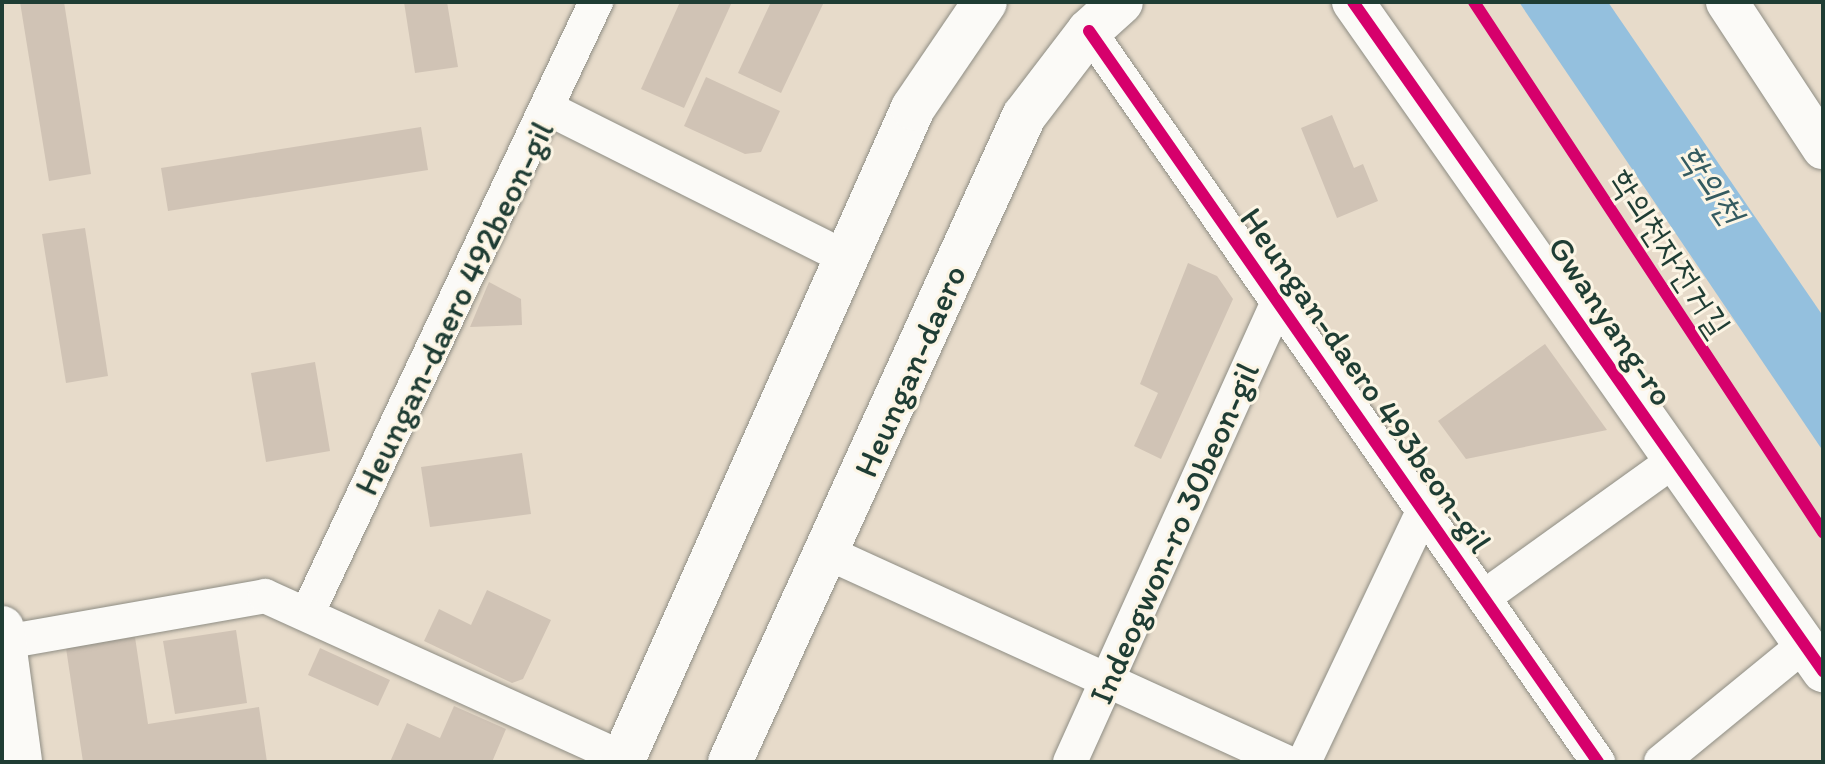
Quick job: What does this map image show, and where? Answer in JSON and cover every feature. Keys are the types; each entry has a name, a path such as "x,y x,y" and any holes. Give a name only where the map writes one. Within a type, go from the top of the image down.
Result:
{"main road":[{"path":"623,760 913,108 985,2"},
{"name":"Heungan-daero","path":"730,762 828,553 1024,116 1089,31 1121,2"},
{"path":"3,635 20,762"}],"street":[{"name":"Heungan-daero 492beon-gil","path":"308,612 549,109 596,2"},
{"name":"Gwanyang-ro","path":"1353,2 1510,219 1672,462 1814,657 1661,762"},
{"path":"1727,2 1823,148"},
{"name":"Heungan-daero 493beon-gil","path":"1089,31 1598,762"},
{"path":"549,109 847,258"},
{"name":"Indeogwon-ro 30beon-gil","path":"1070,762 1277,304"},
{"path":"1484,597 1672,462"},
{"path":"1304,762 1424,509"},
{"path":"828,553 1286,762"},
{"path":"3,635 265,596 308,612 623,760"}],"water":[{"name":"학의천","path":"1519,2 1608,2 1823,316 1823,451"}],"building":[{"path":"20,2 64,2 91,174 49,181"},
{"path":"404,2 447,2 458,67 415,73"},
{"path":"680,2 732,2 684,108 641,89"},
{"path":"771,2 824,2 781,93 738,73"},
{"path":"706,77 780,111 761,152 745,154 684,126"},
{"path":"1332,115 1354,168 1363,164 1378,201 1337,218 1301,128"},
{"path":"421,127 428,170 168,211 161,168"},
{"path":"85,228 108,376 66,383 42,234"},
{"path":"1188,263 1217,276 1233,299 1161,459 1134,446 1158,393 1140,384"},
{"path":"489,282 521,299 522,325 470,327"},
{"path":"1545,344 1607,430 1466,459 1438,421"},
{"path":"315,362 330,451 266,462 251,373"},
{"path":"522,453 531,514 430,527 421,467"},
{"path":"487,590 551,620 523,679 512,683 424,641 439,609 471,625"},
{"path":"236,630 247,703 175,714 163,641"},
{"path":"135,637 148,724 259,707 267,762 83,762 66,648"},
{"path":"320,648 390,680 378,706 308,675"},
{"path":"454,706 506,729 492,762 390,762 407,723 440,738"}],"cycle path":[{"path":"1353,2 1823,671"},
{"name":"학의천자전거길","path":"1474,2 1823,532"},
{"path":"1089,31 1598,762"}]}
